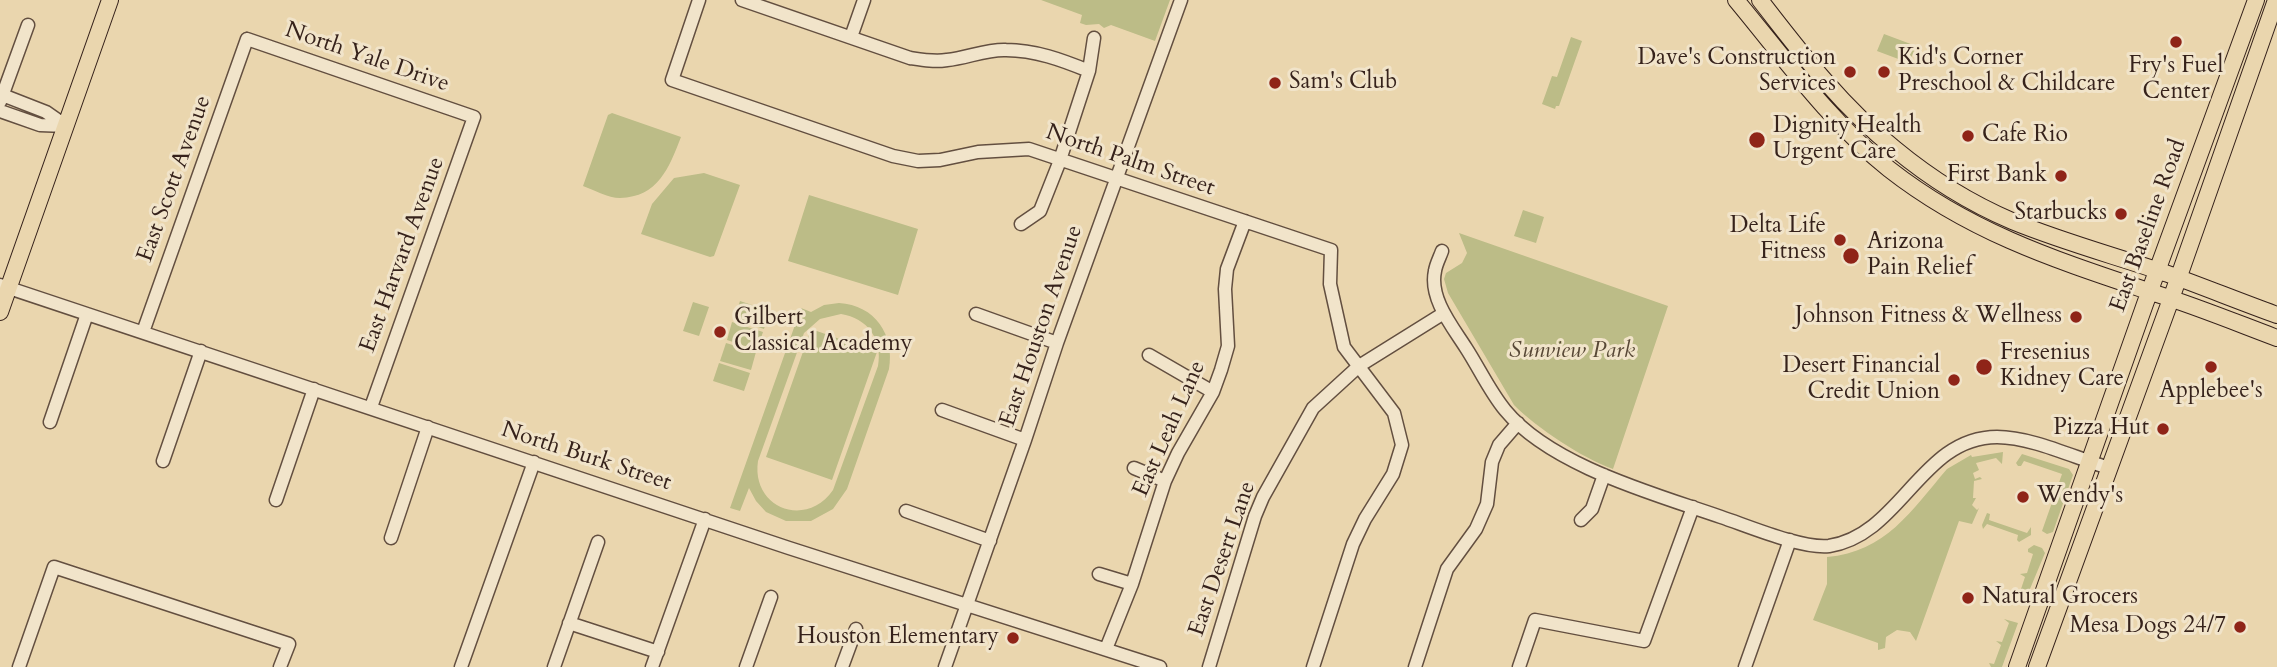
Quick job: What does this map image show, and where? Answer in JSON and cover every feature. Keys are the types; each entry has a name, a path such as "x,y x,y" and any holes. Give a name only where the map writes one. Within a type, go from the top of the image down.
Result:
{"main road":[{"path":"0,312 4,286 66,126 110,0"},
{"path":"1736,0 1808,89 1848,132 1891,170 1949,209 2023,248 2277,338"},
{"path":"1760,0 1819,75 1855,113 1897,151 1960,194 2021,224 2168,274 2277,315"},
{"name":"East Baseline Road","path":"2037,667 2109,468 2160,295 2256,0"},
{"name":"East Baseline Road","path":"2017,667 2089,462 2160,295 2276,0"},
{"path":"1949,209 1960,194"}],"street":[{"name":"North Palm Street","path":"699,0 672,80 894,156 918,161 1014,148 1029,149 1331,250 1330,284 1345,347 1359,366"},
{"path":"742,0 910,58 930,61 1004,50 1032,52 1089,71"},
{"path":"851,37 864,0"},
{"name":"East Houston Avenue","path":"945,667 1057,343 1181,0"},
{"path":"27,25 1,97 46,112 66,126"},
{"name":"North Yale Drive","path":"243,33 474,117"},
{"name":"East Scott Avenue","path":"143,332 243,33"},
{"path":"1021,224 1040,211 1089,71 1094,38"},
{"path":"0,111 40,125 66,126"},
{"path":"474,117 486,112"},
{"name":"East Harvard Avenue","path":"371,407 474,117"},
{"name":"East Leah Lane","path":"1107,649 1166,481 1178,453 1213,392 1227,346 1227,269 1245,221"},
{"path":"1442,251 1434,272 1436,290 1444,313 1504,409 1531,435 1573,461 1604,475 1790,540 1827,546 1856,538 1882,519 1932,464 1959,445 1978,439 2014,439 2109,468"},
{"name":"North Burk Street","path":"4,286 1160,667"},
{"name":"East Desert Lane","path":"1209,667 1255,516 1313,408 1359,366 1444,313"},
{"path":"50,422 87,314"},
{"path":"976,314 1057,343"},
{"path":"163,461 201,351"},
{"path":"1149,355 1213,392"},
{"path":"1312,667 1353,544 1393,474 1402,445 1394,413 1359,366"},
{"path":"276,500 314,389"},
{"path":"942,410 1025,440"},
{"path":"1415,667 1447,569 1476,529 1487,504 1492,462 1499,445 1518,423"},
{"path":"391,538 428,427"},
{"path":"461,667 534,462"},
{"path":"1134,468 1166,481"},
{"path":"1581,520 1592,509 1604,475"},
{"path":"1519,667 1535,620 1644,641 1693,507"},
{"path":"906,511 990,541"},
{"path":"652,667 705,519"},
{"path":"1745,667 1790,540"},
{"path":"554,667 598,542"},
{"path":"19,667 54,567 289,644 281,667"},
{"path":"1099,574 1132,584"},
{"path":"746,667 771,597"},
{"path":"569,623 658,652"},
{"path":"842,667 856,629"}],"green space":[{"path":"1041,0 1170,0 1155,41 1111,25 1104,28 1099,24 1080,23 1082,15"},
{"path":"1884,34 1916,46 1909,63 1877,51"},
{"path":"1571,37 1582,41 1559,106 1555,109 1542,104 1552,76 1557,77"},
{"path":"612,113 681,137 660,179 644,192 633,196 611,197 583,186 608,115"},
{"path":"704,173 740,185 714,256 710,257 641,234 652,204 674,178"},
{"path":"809,195 918,229 898,295 788,261"},
{"path":"1523,210 1544,217 1536,243 1514,236"},
{"name":"Sunview Park","path":"1459,233 1668,306 1613,469 1560,442 1514,405 1448,293 1444,279 1446,273 1462,263 1467,253"},
{"path":"740,301 770,311 764,329 734,319"},
{"path":"693,302 709,307 699,336 683,331"},
{"path":"839,303 863,309 880,324 889,345 889,369 847,489 833,509 811,521 786,521 766,512 749,488 740,511 730,508 801,308 811,312 824,305","holes":["841,314 850,316 871,331 878,347 878,366 833,490 822,502 809,509 783,508 763,491 758,477 758,461 804,333 820,319"]},
{"path":"732,322 763,332 757,350 727,340"},
{"path":"811,329 877,352 832,480 766,457"},
{"path":"726,343 756,352 751,370 720,361"},
{"path":"719,363 750,373 744,391 713,381"},
{"path":"2003,452 2002,464 1996,458 1976,463 1979,470 1973,473 1975,479 1982,479 1974,481 1973,498 1976,498 1972,505 1977,510 1979,508 1972,524 1959,521 1916,641 1910,632 1897,630 1886,637 1885,648 1878,650 1878,643 1813,620 1827,584 1827,557 1848,554 1866,547 1896,527 1947,469 1971,455"},
{"path":"2022,454 2069,469 2073,475 2053,532 2047,534 2042,531 2062,474 2024,461 2018,466 2016,463"},
{"path":"1987,513 1990,514 1989,520 2027,533 2031,527 2031,535 2019,542 2018,535 1987,524 1983,529"},
{"path":"2034,545 2042,548 2045,553 2027,596 2023,596 2026,601 2021,602 2012,596 2019,595 2025,577 2020,574 2027,573 2033,554 2028,552 2028,549"},
{"path":"2004,619 2018,623 2002,667 1991,667 1989,663 1994,664 2001,645 1996,641 2002,642 2009,623"}],"place":[{"name":"Fry's Fuel Center","path":"2176,42"},
{"name":"Dave's Construction Services","path":"1850,72"},
{"name":"Kid's Corner Preschool & Childcare","path":"1884,72"},
{"name":"Sam's Club","path":"1275,83"},
{"name":"Cafe Rio","path":"1968,136"},
{"name":"Dignity Health Urgent Care","path":"1757,140"},
{"name":"First Bank","path":"2061,176"},
{"name":"Starbucks","path":"2121,214"},
{"name":"Delta Life Fitness","path":"1840,240"},
{"name":"Arizona Pain Relief","path":"1851,256"},
{"name":"Johnson Fitness & Wellness","path":"2076,317"},
{"name":"Gilbert Classical Academy","path":"720,332"},
{"name":"Fresenius Kidney Care","path":"1984,367"},
{"name":"Applebee's","path":"2211,367"},
{"name":"Desert Financial Credit Union","path":"1954,380"},
{"name":"Pizza Hut","path":"2163,429"},
{"name":"Wendy's","path":"2023,497"},
{"name":"Natural Grocers","path":"1968,598"},
{"name":"Mesa Dogs 24/7","path":"2240,627"},
{"name":"Houston Elementary","path":"1013,638"}]}
